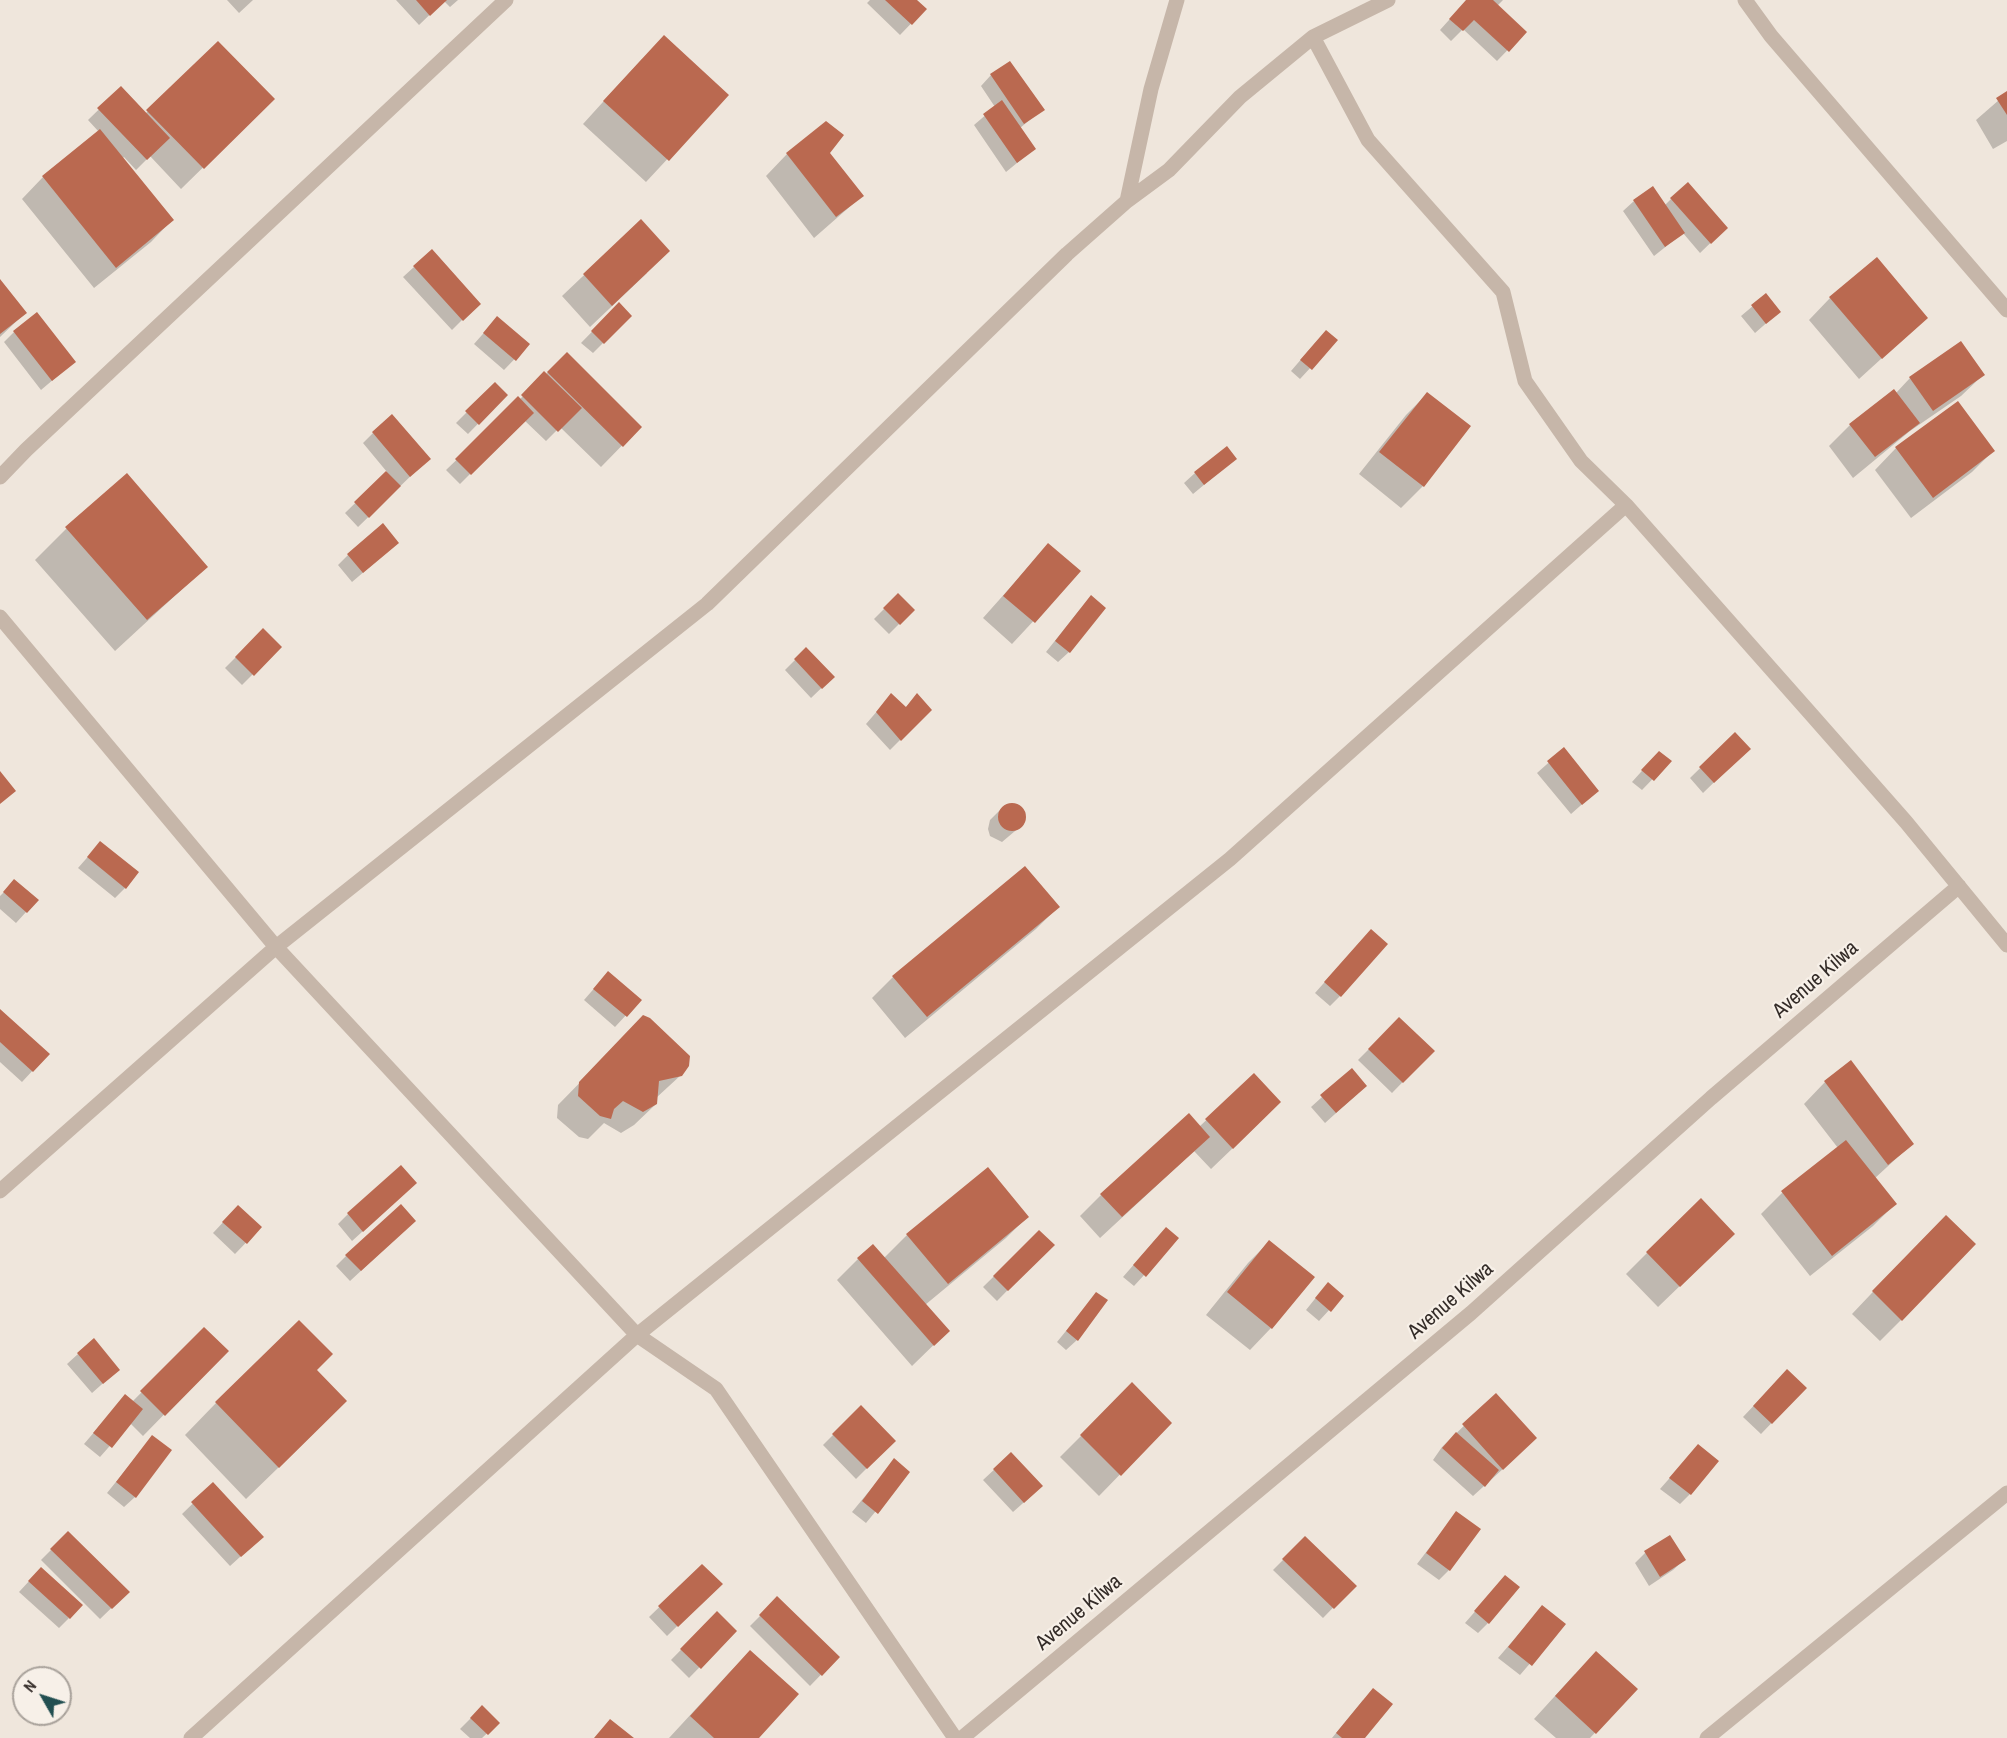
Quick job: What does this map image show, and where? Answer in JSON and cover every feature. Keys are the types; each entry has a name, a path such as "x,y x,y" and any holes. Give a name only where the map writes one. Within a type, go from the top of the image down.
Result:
{"street":[{"path":"0,477 26,450 506,0"},
{"path":"1127,201 1151,89 1177,0"},
{"path":"0,1191 276,947 707,604 865,454 1067,254 1127,201 1169,170 1240,97 1313,37 1388,0"},
{"path":"1745,0 1771,36 2007,310"},
{"path":"1313,37 1368,140 1503,291 1525,381 1581,461 1626,505 1906,822 2007,945"},
{"path":"191,1738 637,1335 1230,859 1626,505"},
{"path":"0,617 276,947 637,1335 716,1389 955,1738"},
{"name":"Avenue Kilwa","path":"962,1738 1471,1313 1711,1098 1959,886"},
{"path":"1707,1738 2007,1493"}],"building":[{"path":"416,0 447,0 430,16"},
{"path":"885,0 917,0 927,9 912,25"},
{"path":"1466,0 1493,0 1527,32 1509,52 1474,20 1463,31 1449,19"},
{"path":"664,35 729,95 669,161 603,101"},
{"path":"218,41 275,99 204,169 146,110"},
{"path":"1010,61 1045,110 1024,124 990,74"},
{"path":"121,86 170,138 147,160 97,108"},
{"path":"2007,91 2007,115 1996,98"},
{"path":"1002,100 1036,149 1017,163 983,114"},
{"path":"826,121 844,135 830,153 864,196 836,217 786,153"},
{"path":"100,129 174,220 116,268 42,176"},
{"path":"1688,182 1728,228 1711,244 1670,198"},
{"path":"1653,186 1685,233 1665,247 1633,200"},
{"path":"641,219 670,251 612,306 583,274"},
{"path":"432,249 481,304 463,321 413,266"},
{"path":"1877,257 1928,318 1882,359 1829,297"},
{"path":"0,279 27,313 0,334"},
{"path":"1766,293 1781,312 1766,324 1751,305"},
{"path":"619,302 632,316 604,344 591,331"},
{"path":"37,312 76,362 52,381 13,331"},
{"path":"497,316 530,344 516,361 483,333"},
{"path":"1326,330 1338,340 1312,370 1300,360"},
{"path":"1961,341 1985,375 1933,411 1909,377"},
{"path":"567,352 642,427 623,447 547,372"},
{"path":"544,371 582,408 558,432 521,395"},
{"path":"495,382 508,395 479,425 465,411"},
{"path":"1894,389 1920,423 1875,457 1849,424"},
{"path":"1427,392 1471,426 1424,487 1379,452"},
{"path":"518,396 534,413 471,475 455,459"},
{"path":"1958,401 1995,451 1933,498 1895,447"},
{"path":"392,414 431,459 410,477 372,432"},
{"path":"1227,446 1237,459 1204,485 1194,472"},
{"path":"386,471 401,486 369,518 354,502"},
{"path":"127,473 208,567 147,620 65,527"},
{"path":"383,523 399,543 363,573 347,554"},
{"path":"1048,543 1081,571 1035,623 1003,596"},
{"path":"898,593 915,610 900,625 883,608"},
{"path":"1091,595 1106,608 1070,653 1055,641"},
{"path":"263,628 282,647 254,676 235,657"},
{"path":"806,647 835,677 822,689 794,659"},
{"path":"891,693 906,707 917,693 932,710 901,741 876,712"},
{"path":"1735,732 1751,749 1714,783 1699,767"},
{"path":"1564,747 1599,791 1582,805 1547,761"},
{"path":"1659,751 1672,761 1654,781 1641,770"},
{"path":"0,771 16,791 0,804"},
{"path":"1012,803 1022,807 1026,817 1022,827 1012,831 1002,827 998,817 1002,807"},
{"path":"100,841 139,872 126,889 87,857"},
{"path":"1025,866 1060,907 927,1017 892,976"},
{"path":"14,879 39,900 27,913 3,892"},
{"path":"1371,929 1388,944 1341,997 1324,982"},
{"path":"608,971 642,1000 627,1017 593,989"},
{"path":"0,1009 50,1054 33,1072 0,1042"},
{"path":"643,1015 650,1018 690,1056 689,1066 682,1076 659,1081 657,1104 643,1112 623,1101 614,1109 611,1119 600,1116 578,1096 579,1082"},
{"path":"1399,1017 1435,1051 1403,1083 1368,1049"},
{"path":"1851,1060 1914,1144 1888,1165 1824,1081"},
{"path":"1352,1068 1367,1086 1336,1113 1320,1095"},
{"path":"1254,1073 1281,1102 1233,1149 1205,1119"},
{"path":"1189,1113 1210,1137 1122,1217 1100,1194"},
{"path":"1846,1140 1897,1204 1832,1256 1781,1191"},
{"path":"401,1165 417,1183 363,1232 347,1213"},
{"path":"988,1167 1029,1217 948,1284 906,1234"},
{"path":"1701,1198 1735,1234 1680,1287 1646,1252"},
{"path":"401,1204 416,1221 361,1271 345,1255"},
{"path":"238,1205 262,1227 247,1244 222,1222"},
{"path":"1946,1215 1976,1244 1902,1321 1872,1291"},
{"path":"1166,1227 1179,1238 1146,1277 1133,1265"},
{"path":"1039,1230 1055,1245 1008,1291 993,1276"},
{"path":"1269,1240 1315,1277 1272,1329 1227,1292"},
{"path":"873,1244 950,1331 934,1346 857,1258"},
{"path":"1328,1282 1344,1296 1331,1312 1315,1298"},
{"path":"1096,1292 1108,1300 1078,1341 1066,1331"},
{"path":"299,1320 333,1354 317,1370 347,1401 279,1468 215,1402"},
{"path":"204,1327 229,1351 165,1416 140,1391"},
{"path":"94,1338 120,1370 103,1384 77,1353"},
{"path":"1787,1369 1807,1388 1772,1424 1753,1406"},
{"path":"1132,1382 1172,1423 1121,1476 1080,1435"},
{"path":"1496,1393 1537,1438 1503,1470 1462,1424"},
{"path":"125,1394 143,1409 112,1448 93,1433"},
{"path":"861,1405 896,1441 867,1469 832,1434"},
{"path":"1456,1432 1499,1470 1485,1487 1442,1448"},
{"path":"152,1435 172,1450 136,1498 116,1482"},
{"path":"1698,1444 1719,1461 1691,1495 1669,1478"},
{"path":"1011,1452 1043,1486 1024,1503 993,1469"},
{"path":"894,1458 910,1472 878,1514 862,1501"},
{"path":"213,1482 264,1537 241,1557 191,1502"},
{"path":"1456,1511 1481,1529 1450,1571 1426,1553"},
{"path":"68,1531 130,1592 112,1609 50,1549"},
{"path":"1670,1535 1686,1560 1660,1577 1644,1551"},
{"path":"1305,1536 1357,1586 1334,1609 1282,1559"},
{"path":"702,1564 723,1584 678,1627 658,1606"},
{"path":"41,1567 83,1605 70,1619 28,1581"},
{"path":"1505,1575 1520,1587 1489,1624 1474,1611"},
{"path":"777,1596 840,1657 822,1676 759,1615"},
{"path":"1542,1605 1566,1624 1532,1666 1508,1647"},
{"path":"717,1611 737,1631 701,1669 680,1649"},
{"path":"750,1650 799,1694 759,1738 714,1738 690,1716"},
{"path":"1596,1651 1638,1689 1596,1734 1555,1696"},
{"path":"1373,1688 1393,1704 1365,1738 1342,1738 1336,1733"},
{"path":"482,1705 500,1723 488,1735 470,1718"},
{"path":"610,1719 634,1738 594,1738"}]}
